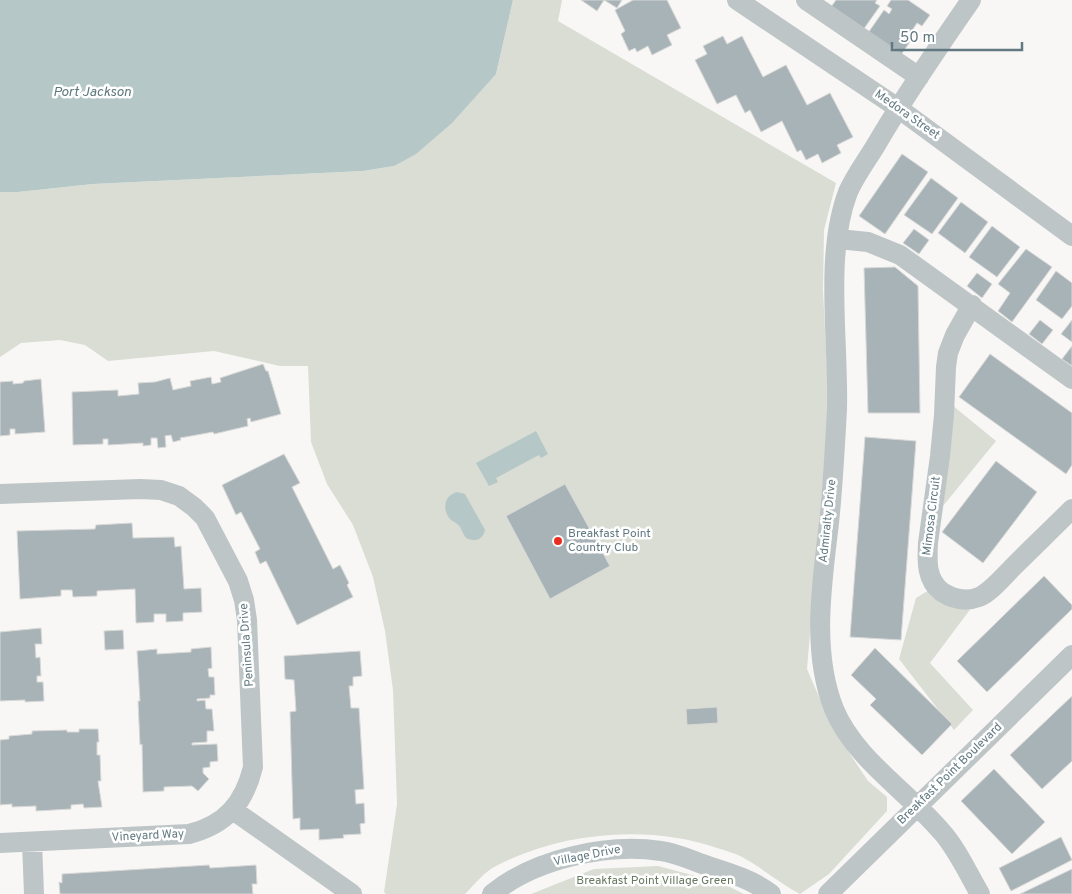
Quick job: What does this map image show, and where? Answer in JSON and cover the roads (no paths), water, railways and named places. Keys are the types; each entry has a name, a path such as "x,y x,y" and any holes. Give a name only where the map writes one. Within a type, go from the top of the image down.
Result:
{"street":[{"name":"Medora Street","path":"737,0 898,108 1072,236"},
{"path":"806,0 919,77"},
{"name":"Admiralty Drive","path":"970,0 898,108 849,191 842,215 835,279 837,406 835,452 821,604 820,636 827,691 842,727 871,762 943,832 980,894"},
{"path":"838,239 868,242 900,255 972,305 1072,379"},
{"name":"Mimosa Circuit","path":"972,305 955,334 948,353 944,415 928,543 927,562 930,576 937,588 948,596 961,600 980,597 996,584 1072,509"},
{"name":"Peninsula Drive","path":"0,494 140,489 161,490 178,496 194,507 204,518 238,581 244,600 247,620 253,768 248,785 233,810"},
{"name":"Breakfast Point Boulevard","path":"828,894 1072,655"},
{"path":"233,810 352,894"},
{"name":"Vineyard Way","path":"0,843 189,834 212,826 233,810"},
{"path":"32,842 34,894"},
{"name":"Village Drive","path":"492,894 501,886 538,866 586,854 625,848 663,851 733,874 763,888 771,894"}],"water":[{"name":"Port Jackson","path":"0,0 513,0 496,74 452,123 416,154 394,166 363,171 93,184 18,192 0,192"},
{"path":"536,431 548,454 541,458 539,455 496,478 498,482 489,486 476,463"},
{"path":"457,492 465,494 485,530 478,540 466,538 459,526 447,515 445,507 447,499"}],"place":[{"name":"Breakfast Point Country Club","path":"558,541"}],"park label":[{"name":"Breakfast Point Village Green","path":"655,881"}]}
